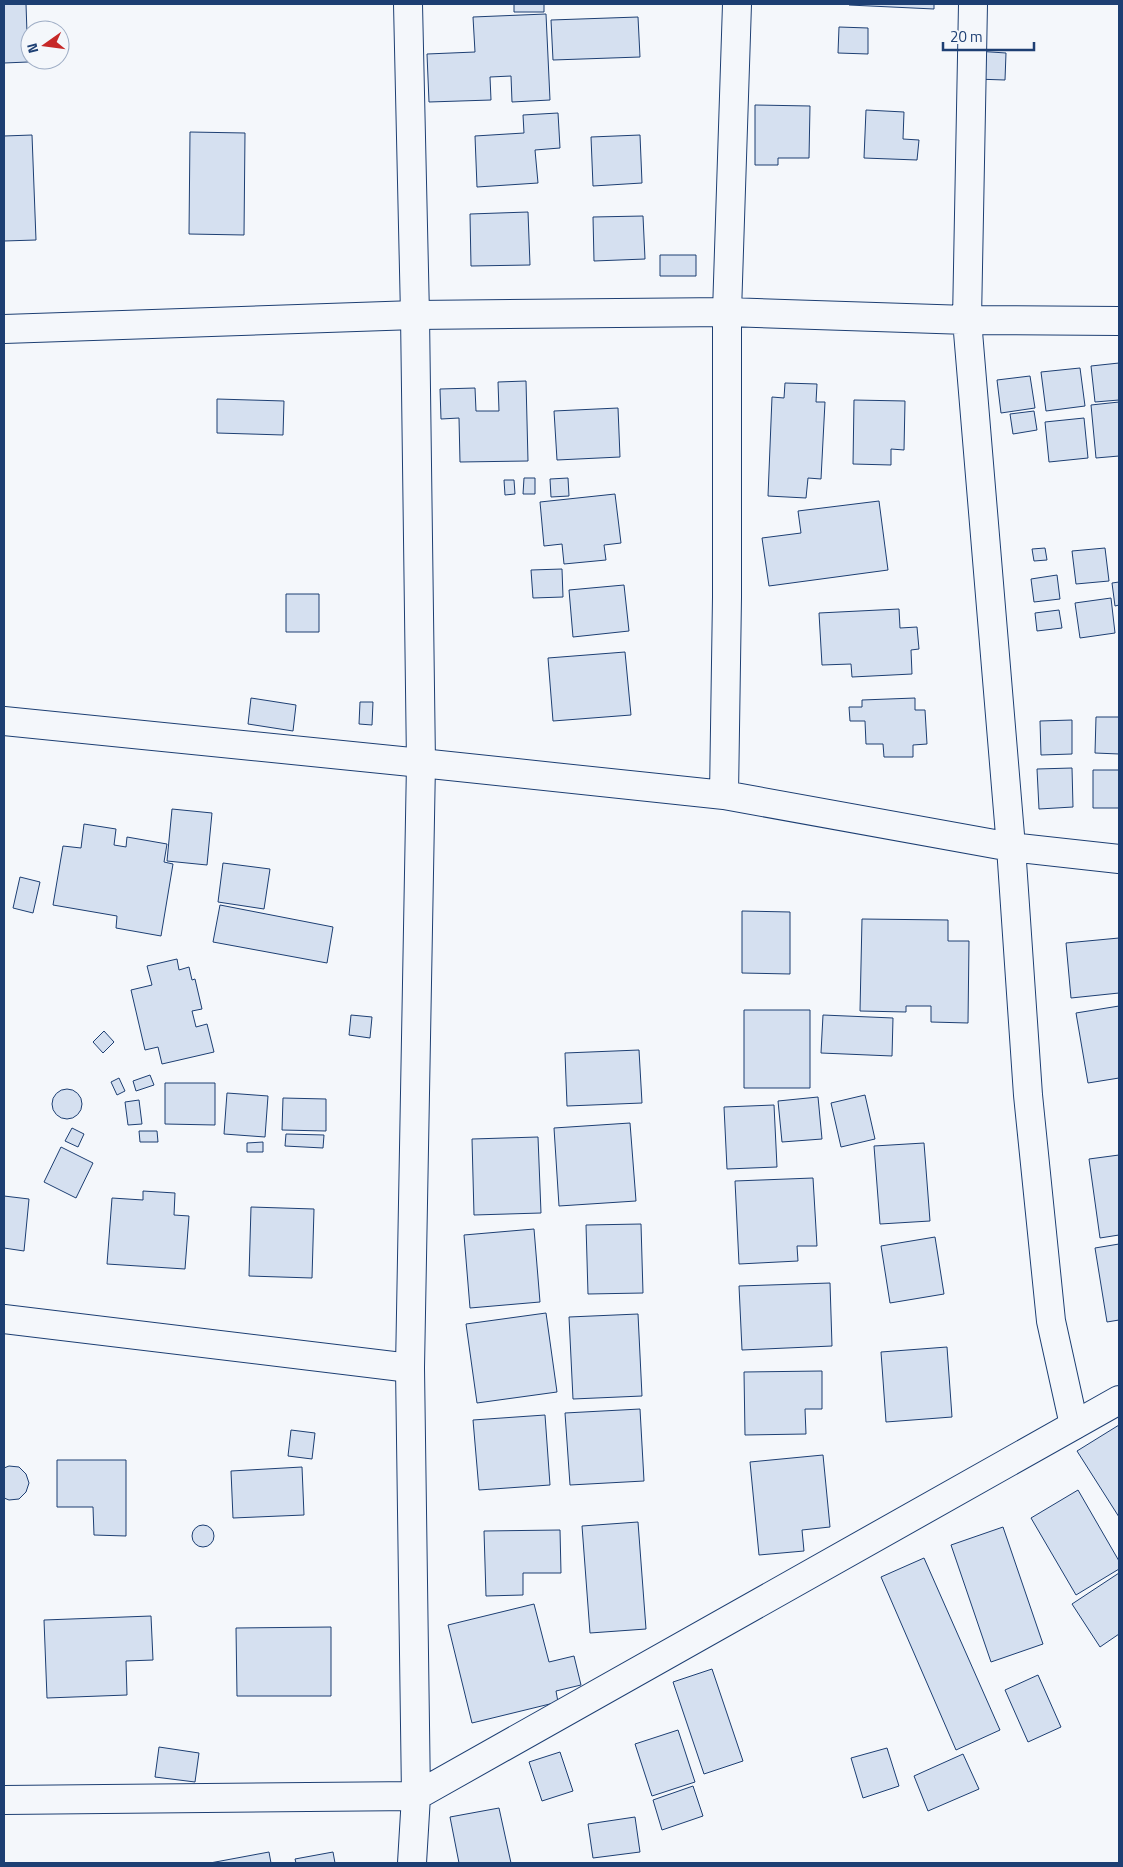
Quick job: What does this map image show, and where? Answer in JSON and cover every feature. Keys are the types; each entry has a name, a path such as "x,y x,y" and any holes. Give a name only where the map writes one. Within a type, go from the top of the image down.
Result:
{"street":[{"path":"408,4 415,315 421,762 410,1368 416,1796 412,1863"},
{"path":"724,796 728,312 737,4"},
{"path":"973,4 967,320 1011,847 1028,1095 1041,1230 1051,1321 1074,1425"},
{"path":"4,329 415,315 728,312 967,320 1119,321"},
{"path":"4,721 421,762 724,796 1011,847 1119,859"},
{"path":"4,1319 410,1368"},
{"path":"4,1800 416,1796 1119,1400"}],"building":[{"path":"4,4 26,4 27,20 20,20 20,62 4,63"},
{"path":"514,4 544,4 544,12 514,12"},
{"path":"934,4 934,9 849,5"},
{"path":"546,14 550,100 512,102 511,76 490,77 491,100 429,102 427,54 475,52 473,17"},
{"path":"638,17 640,57 553,60 551,20"},
{"path":"839,27 868,28 868,54 838,53"},
{"path":"976,51 1006,53 1005,80 975,79"},
{"path":"755,105 810,106 809,158 778,158 778,165 755,165"},
{"path":"866,110 904,112 903,139 919,140 917,160 864,158"},
{"path":"558,113 560,148 535,150 538,183 477,187 475,136 524,133 523,115"},
{"path":"190,132 245,133 244,235 189,234"},
{"path":"32,135 36,240 4,241 4,136"},
{"path":"640,135 642,183 593,186 591,137"},
{"path":"528,212 530,265 471,266 470,214"},
{"path":"643,216 645,259 594,261 593,217"},
{"path":"660,255 696,255 696,276 660,276"},
{"path":"1119,363 1119,400 1095,402 1091,366"},
{"path":"1080,368 1085,406 1046,411 1041,372"},
{"path":"1030,376 1035,408 1001,413 997,380"},
{"path":"526,381 528,461 460,462 459,418 441,419 440,389 475,388 476,411 499,411 498,382"},
{"path":"785,383 817,384 816,402 825,402 821,479 808,478 806,498 768,496 772,397 784,398"},
{"path":"217,399 284,401 283,435 217,433"},
{"path":"854,400 905,401 904,450 891,449 891,465 853,464"},
{"path":"1119,402 1119,456 1096,458 1091,405"},
{"path":"618,408 620,457 557,460 554,411"},
{"path":"1034,411 1037,430 1013,434 1010,414"},
{"path":"1084,418 1088,458 1049,462 1045,422"},
{"path":"524,478 535,478 535,494 523,494"},
{"path":"568,478 569,496 551,497 550,479"},
{"path":"504,480 514,480 515,494 505,495"},
{"path":"615,494 621,543 604,545 606,560 564,564 562,544 544,546 540,502"},
{"path":"879,501 888,570 769,586 762,538 801,533 798,511"},
{"path":"1045,548 1047,560 1034,561 1032,549"},
{"path":"1105,548 1109,581 1076,584 1072,551"},
{"path":"562,569 563,597 533,598 531,570"},
{"path":"1057,575 1060,599 1034,602 1031,579"},
{"path":"1119,582 1119,605 1115,606 1112,583"},
{"path":"624,585 629,631 573,637 569,590"},
{"path":"286,594 319,594 319,632 286,632"},
{"path":"1111,598 1115,633 1080,638 1075,603"},
{"path":"899,609 900,628 917,627 919,649 911,650 912,674 852,677 851,664 822,665 819,613"},
{"path":"1059,610 1062,628 1037,631 1035,613"},
{"path":"625,652 631,715 553,721 548,658"},
{"path":"251,698 296,705 293,731 248,724"},
{"path":"915,698 915,710 925,710 927,744 913,745 913,757 884,757 883,744 866,744 865,721 850,721 849,707 862,707 862,700"},
{"path":"360,702 373,702 372,725 359,724"},
{"path":"1096,717 1119,717 1119,754 1095,753"},
{"path":"1072,720 1072,754 1041,755 1040,721"},
{"path":"1072,768 1073,807 1039,809 1037,769"},
{"path":"1093,770 1119,770 1119,808 1093,808"},
{"path":"172,809 212,813 207,865 167,861"},
{"path":"84,824 116,829 114,845 126,847 127,837 167,844 164,862 173,864 161,936 116,928 117,916 53,905 63,846 81,848"},
{"path":"223,863 270,869 264,909 218,902"},
{"path":"20,877 40,882 33,913 13,908"},
{"path":"220,905 333,927 327,963 213,942"},
{"path":"742,911 790,912 790,974 742,973"},
{"path":"862,919 948,920 948,941 969,941 968,1023 931,1022 931,1006 906,1006 906,1012 860,1011"},
{"path":"1119,938 1119,993 1071,998 1066,943"},
{"path":"177,959 179,970 189,967 192,980 195,979 202,1009 192,1011 196,1027 207,1024 214,1052 162,1064 158,1047 145,1050 131,990 152,985 147,966"},
{"path":"1119,1006 1119,1078 1088,1083 1076,1013"},
{"path":"744,1010 810,1010 810,1088 744,1088"},
{"path":"351,1015 372,1017 370,1038 349,1035"},
{"path":"823,1015 893,1018 892,1056 821,1053"},
{"path":"104,1031 114,1042 103,1053 93,1042"},
{"path":"639,1050 642,1103 567,1106 565,1053"},
{"path":"150,1075 154,1085 136,1091 133,1081"},
{"path":"119,1078 125,1091 117,1095 111,1082"},
{"path":"165,1083 215,1083 215,1125 165,1124"},
{"path":"67,1089 78,1093 82,1104 78,1115 67,1119 56,1115 52,1104 56,1093"},
{"path":"227,1093 268,1096 265,1137 224,1134"},
{"path":"865,1095 875,1139 841,1147 831,1103"},
{"path":"818,1097 822,1139 782,1142 778,1101"},
{"path":"283,1098 326,1099 326,1131 282,1130"},
{"path":"139,1100 142,1124 128,1125 125,1102"},
{"path":"774,1105 777,1167 727,1169 724,1107"},
{"path":"630,1123 636,1201 559,1206 554,1128"},
{"path":"72,1128 84,1134 78,1147 65,1141"},
{"path":"139,1131 157,1131 158,1142 140,1142"},
{"path":"286,1134 324,1135 323,1148 285,1146"},
{"path":"538,1137 541,1213 474,1215 472,1139"},
{"path":"263,1142 263,1152 247,1152 247,1143"},
{"path":"924,1143 930,1221 880,1224 874,1146"},
{"path":"61,1147 93,1163 76,1198 44,1182"},
{"path":"1119,1155 1119,1235 1100,1238 1089,1159"},
{"path":"813,1178 817,1246 797,1246 798,1261 739,1264 735,1181"},
{"path":"143,1191 175,1193 174,1215 189,1216 185,1269 107,1264 112,1198 143,1200"},
{"path":"4,1196 29,1199 24,1251 4,1248"},
{"path":"251,1207 314,1209 312,1278 249,1276"},
{"path":"641,1224 643,1293 588,1294 586,1225"},
{"path":"534,1229 540,1302 470,1308 464,1235"},
{"path":"935,1237 944,1294 890,1303 881,1246"},
{"path":"1119,1244 1119,1320 1107,1322 1095,1248"},
{"path":"830,1283 832,1346 742,1350 739,1286"},
{"path":"546,1313 557,1392 477,1403 466,1324"},
{"path":"638,1314 642,1396 573,1399 569,1317"},
{"path":"947,1347 952,1417 886,1422 881,1352"},
{"path":"822,1371 822,1409 805,1409 806,1434 745,1435 744,1372"},
{"path":"640,1409 644,1481 570,1485 565,1413"},
{"path":"545,1415 550,1485 479,1490 473,1420"},
{"path":"1119,1425 1119,1517 1077,1451"},
{"path":"291,1430 315,1433 312,1459 288,1456"},
{"path":"823,1455 830,1527 802,1530 804,1551 759,1555 750,1462"},
{"path":"57,1460 126,1460 126,1536 94,1535 93,1507 57,1507"},
{"path":"9,1466 19,1467 26,1474 29,1483 26,1492 19,1499 9,1500 4,1498 4,1468"},
{"path":"302,1467 304,1515 233,1518 231,1471"},
{"path":"1078,1490 1119,1561 1119,1569 1076,1595 1031,1518"},
{"path":"638,1522 646,1629 590,1633 582,1526"},
{"path":"199,1525 207,1525 214,1532 214,1540 207,1547 199,1547 192,1540 192,1532"},
{"path":"1003,1527 1043,1644 991,1662 951,1545"},
{"path":"560,1530 561,1573 523,1573 523,1595 486,1596 484,1531"},
{"path":"924,1558 1000,1730 956,1750 881,1577"},
{"path":"1119,1573 1119,1634 1100,1647 1072,1604"},
{"path":"534,1604 549,1662 574,1656 581,1685 556,1691 558,1702 472,1723 448,1625"},
{"path":"151,1616 153,1660 126,1661 127,1695 47,1698 44,1620"},
{"path":"331,1627 331,1696 237,1696 236,1628"},
{"path":"712,1669 743,1761 704,1774 673,1682"},
{"path":"1038,1675 1061,1727 1028,1742 1005,1690"},
{"path":"678,1730 695,1782 652,1796 635,1744"},
{"path":"159,1747 199,1753 195,1782 155,1777"},
{"path":"887,1748 899,1786 863,1798 851,1758"},
{"path":"560,1752 573,1791 542,1801 529,1762"},
{"path":"963,1754 979,1789 928,1811 914,1776"},
{"path":"693,1786 703,1816 662,1830 653,1800"},
{"path":"499,1808 511,1863 459,1863 450,1817"},
{"path":"635,1817 640,1852 593,1858 588,1824"},
{"path":"269,1852 271,1863 210,1863"},
{"path":"333,1852 335,1863 296,1863 295,1859"}]}
